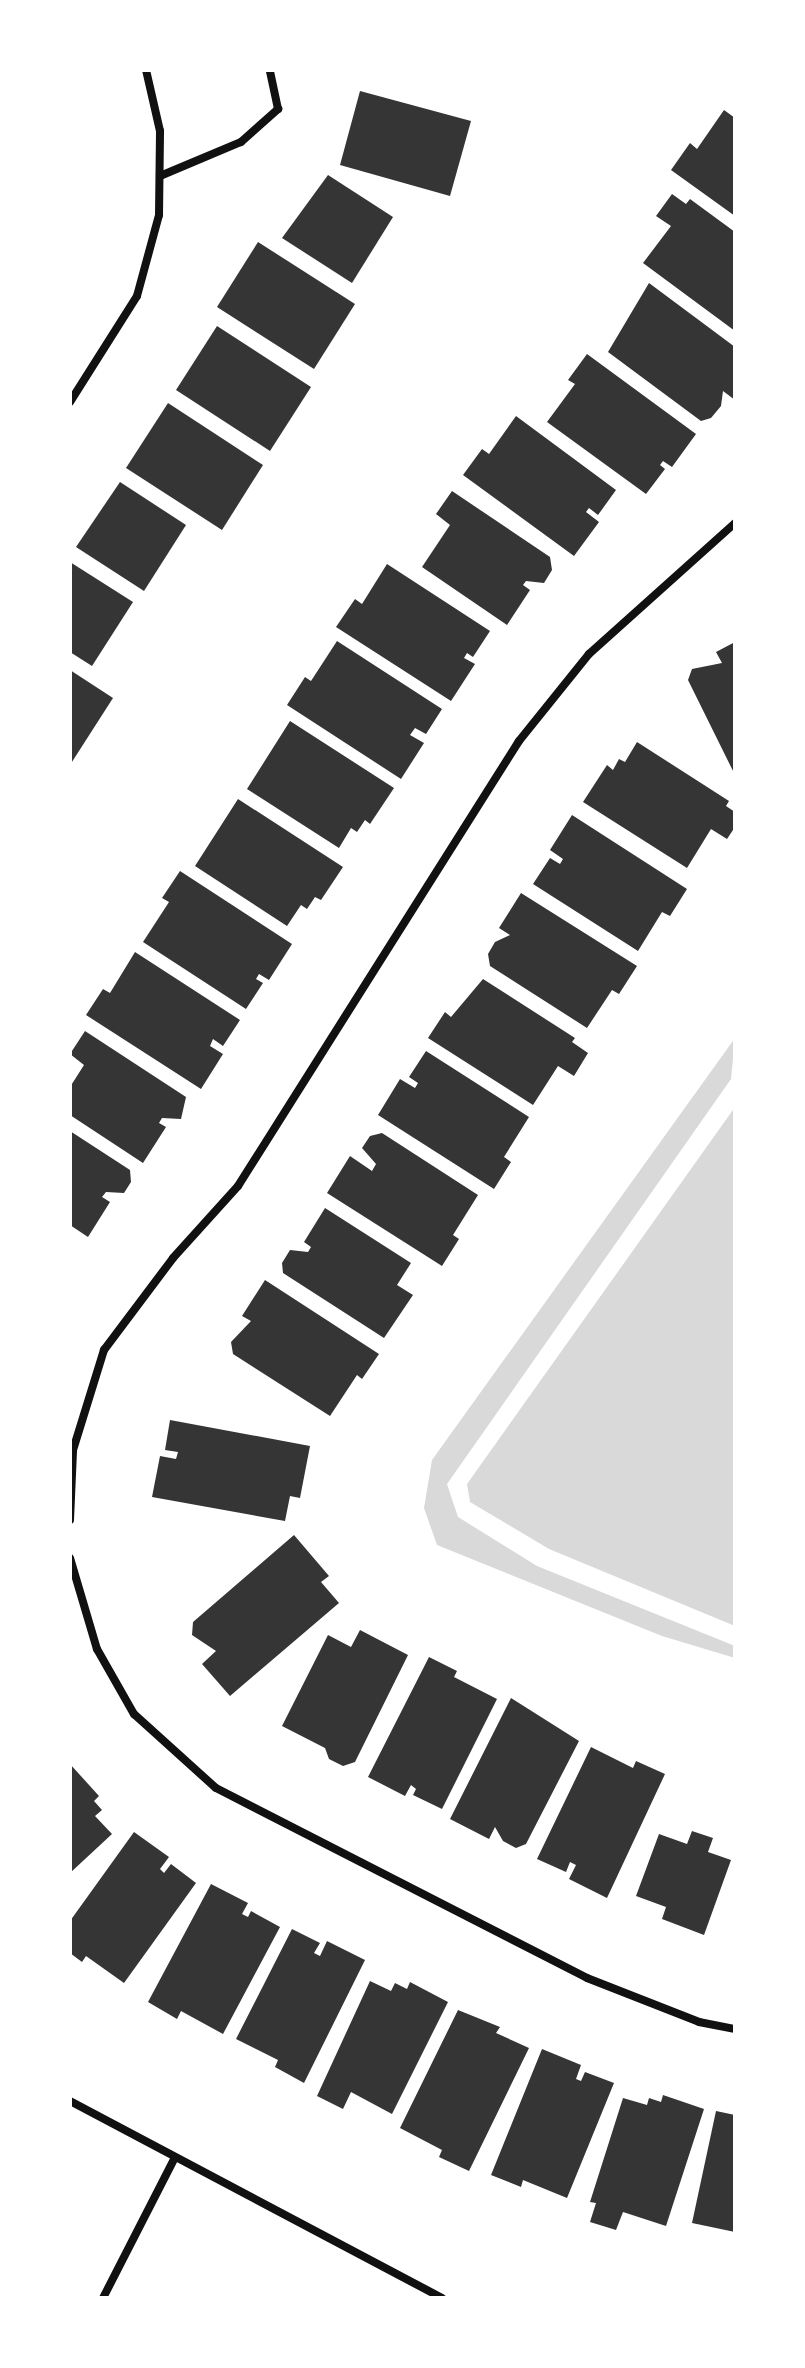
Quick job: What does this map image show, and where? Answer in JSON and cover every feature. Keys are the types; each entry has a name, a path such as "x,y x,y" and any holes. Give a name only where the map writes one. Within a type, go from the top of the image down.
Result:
{"street":[{"path":"70,402 137,296 159,215 160,131 146,70"},
{"path":"160,176 241,142 278,109 270,70"},
{"path":"70,1520 73,1450 104,1350 173,1258 238,1186 519,741 589,654 735,523"},
{"path":"70,1558 97,1649 134,1714 216,1788 587,1978 699,2022 735,2029"},
{"path":"70,2101 442,2298"},
{"path":"103,2298 175,2157"}],"shaded area":[{"path":"735,1038 731,1079 447,1484 458,1517 537,1566 735,1646 735,1658 662,1636 437,1545 424,1508 432,1460"},
{"path":"735,1107 735,1626 549,1549 470,1502 467,1484"}],"building":[{"path":"360,91 471,121 450,196 340,165"},
{"path":"724,110 735,118 735,216 671,170 690,143 697,149"},
{"path":"328,175 393,217 352,283 282,238"},
{"path":"672,194 686,204 690,199 735,232 735,331 643,263 671,226 656,216"},
{"path":"258,242 355,304 314,369 217,307"},
{"path":"649,283 735,347 735,400 723,391 721,406 711,418 701,421 608,352"},
{"path":"217,326 311,387 270,451 176,390"},
{"path":"587,354 696,434 672,467 663,461 660,465 665,469 646,494 547,422 575,384 568,380"},
{"path":"168,403 263,465 222,530 126,468"},
{"path":"516,416 616,490 598,515 589,508 586,512 599,522 574,556 463,475 482,449 489,454"},
{"path":"120,482 186,525 144,591 76,547"},
{"path":"452,491 550,557 552,570 544,583 526,581 523,585 530,590 507,625 422,567 450,525 436,514"},
{"path":"70,562 133,602 92,666 70,652"},
{"path":"387,564 490,631 473,657 467,653 464,658 475,664 451,701 336,627 355,599 362,604"},
{"path":"337,641 442,709 426,734 415,728 410,735 424,743 401,779 287,705 305,677 311,681"},
{"path":"735,642 735,775 688,680 692,669 722,663 716,652"},
{"path":"70,670 113,698 70,765"},
{"path":"290,721 394,788 370,824 365,820 357,832 351,828 339,848 247,789"},
{"path":"637,742 729,801 726,806 735,812 735,827 727,839 711,829 687,868 583,802 607,765 613,770 619,759 625,762"},
{"path":"238,799 343,867 321,900 315,897 307,909 301,905 287,926 195,866"},
{"path":"572,815 687,889 670,916 662,912 638,951 533,884 550,858 560,864 563,859 550,850"},
{"path":"180,871 292,944 269,980 259,974 256,979 263,983 246,1009 143,942 169,902 162,898"},
{"path":"521,893 637,966 619,994 612,990 587,1028 490,966 488,954 495,942 510,935 499,928"},
{"path":"135,952 240,1020 223,1046 213,1039 210,1046 223,1054 201,1089 86,1015 103,989 110,993"},
{"path":"483,979 575,1038 572,1042 588,1053 574,1076 558,1066 533,1105 428,1038 445,1012 451,1017"},
{"path":"85,1031 186,1097 181,1119 162,1118 159,1123 166,1127 143,1163 70,1115 70,1087 84,1065 70,1054"},
{"path":"426,1051 529,1117 504,1157 511,1162 494,1189 378,1115 400,1079 415,1088 418,1083 409,1077"},
{"path":"70,1131 130,1170 131,1182 124,1193 106,1192 102,1197 110,1202 88,1237 70,1225"},
{"path":"382,1133 478,1195 453,1235 459,1239 442,1266 327,1193 350,1156 372,1171 376,1164 362,1148 370,1136"},
{"path":"325,1208 411,1263 397,1285 413,1295 384,1338 283,1273 282,1263 290,1250 308,1252 311,1247 304,1242"},
{"path":"265,1280 379,1354 362,1379 357,1375 330,1416 233,1354 231,1342 251,1321 242,1316"},
{"path":"170,1420 310,1446 300,1498 290,1496 285,1521 152,1497 160,1456 176,1459 178,1452 165,1450"},
{"path":"294,1535 329,1576 321,1582 339,1603 230,1696 202,1664 216,1651 192,1635 193,1622"},
{"path":"360,1630 408,1655 355,1762 343,1766 329,1759 325,1748 282,1726 328,1635 351,1647"},
{"path":"429,1657 457,1671 454,1677 497,1699 442,1809 413,1795 416,1789 411,1785 405,1796 368,1777"},
{"path":"511,1698 579,1741 526,1844 516,1848 503,1841 495,1827 489,1839 450,1819"},
{"path":"591,1747 633,1768 636,1761 665,1774 607,1898 569,1879 576,1865 570,1862 566,1872 537,1859"},
{"path":"70,1764 99,1796 94,1801 102,1810 95,1816 112,1834 70,1873"},
{"path":"692,1831 713,1838 708,1852 731,1860 704,1935 662,1919 666,1907 636,1896 659,1834 687,1844"},
{"path":"134,1832 169,1857 160,1869 164,1873 171,1864 196,1883 124,1983 86,1956 82,1962 70,1953 70,1921"},
{"path":"211,1884 248,1903 242,1914 248,1917 251,1911 280,1927 223,2034 181,2011 177,2019 148,2002"},
{"path":"292,1929 320,1943 314,1953 320,1956 327,1941 365,1960 304,2083 275,2067 278,2060 236,2039"},
{"path":"370,1981 391,1991 395,1983 407,1989 410,1982 448,2002 392,2114 351,2092 343,2109 317,2096"},
{"path":"458,2010 500,2027 496,2033 529,2048 469,2171 439,2157 442,2150 400,2128"},
{"path":"542,2049 581,2065 576,2079 581,2081 585,2072 614,2083 567,2198 523,2180 521,2187 491,2175"},
{"path":"663,2095 704,2109 666,2226 623,2212 616,2230 590,2222 596,2203 590,2202 623,2098 647,2105 649,2098 661,2102"},
{"path":"716,2111 735,2115 735,2232 692,2223"}]}
